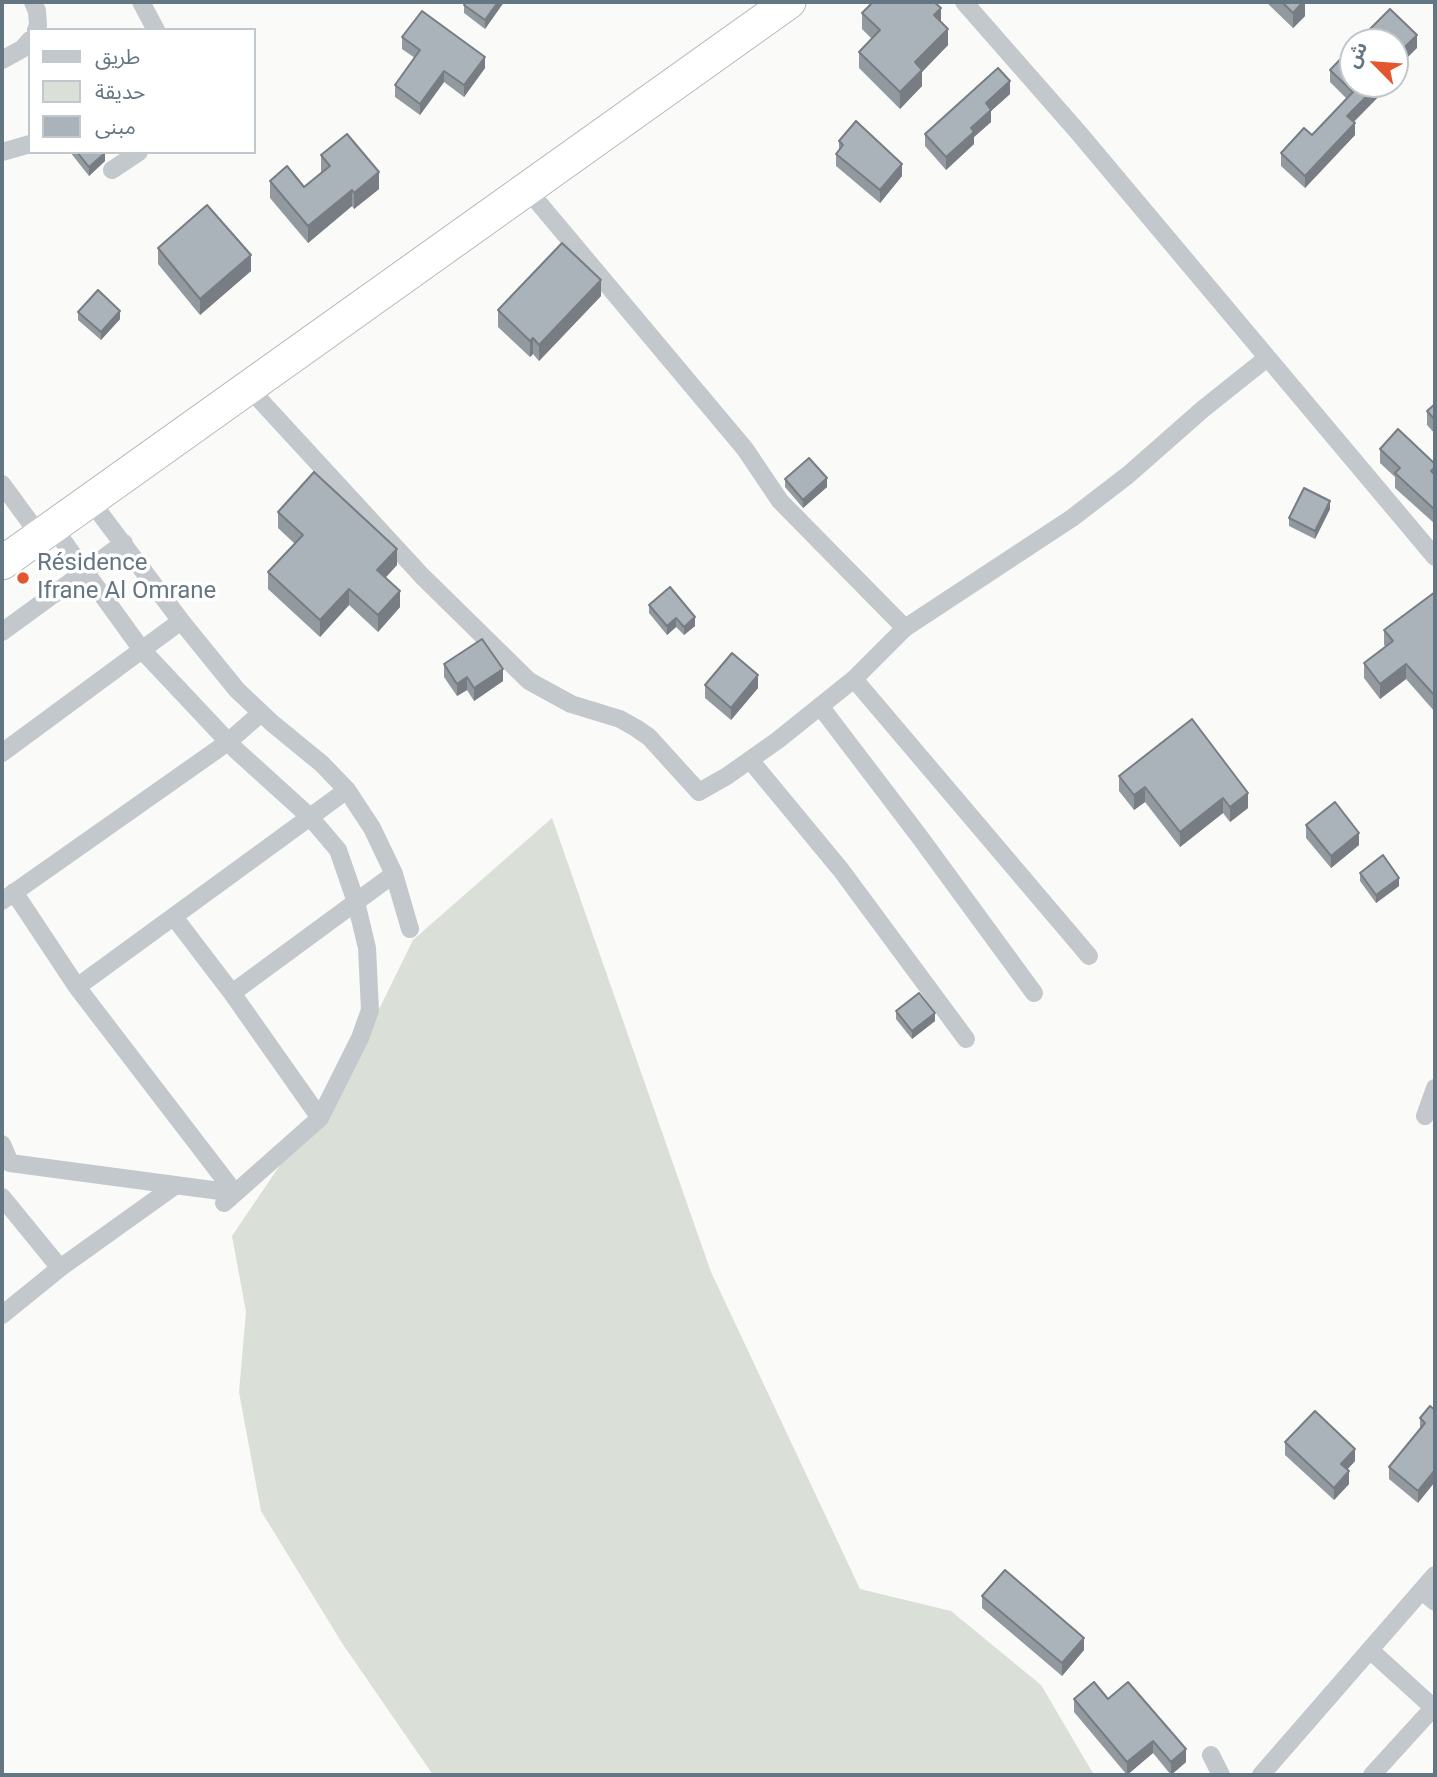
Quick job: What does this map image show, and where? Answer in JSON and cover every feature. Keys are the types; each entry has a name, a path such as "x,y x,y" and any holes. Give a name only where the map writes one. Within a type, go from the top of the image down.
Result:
{"highway":[{"path":"2,564 789,2"}],"street":[{"path":"33,2 37,11 37,28"},
{"path":"141,2 155,28"},
{"path":"964,2 1078,132 1435,557"},
{"path":"2,60 23,49 28,43"},
{"path":"2,152 28,145"},
{"path":"112,170 136,154"},
{"path":"527,189 745,449 780,501 905,628"},
{"path":"248,387 422,576 529,681 570,704 621,719 636,728 649,737 699,792 750,760 854,679 905,628 1072,518 1128,475 1203,408 1267,358"},
{"path":"2,484 85,571 142,650 228,742 310,817 338,850 356,901 367,947 370,1010 360,1038 320,1118 229,1198"},
{"path":"90,500 237,690 323,764 348,790 372,828 394,874 410,929"},
{"path":"2,632 124,543"},
{"path":"2,753 181,621"},
{"path":"854,679 1089,956"},
{"path":"820,706 1034,993"},
{"path":"229,1198 77,987 5,899 228,742 261,713"},
{"path":"750,760 841,870 966,1039"},
{"path":"77,987 348,790"},
{"path":"232,993 394,874"},
{"path":"174,917 232,993 320,1118"},
{"path":"1425,1116 1435,1088"},
{"path":"2,1144 10,1163 176,1185 229,1198"},
{"path":"2,1315 60,1268 176,1185"},
{"path":"2,1197 60,1268"},
{"path":"1261,1775 1370,1650 1428,1597 1435,1575"},
{"path":"1370,1650 1434,1708 1372,1775"},
{"path":"1211,1755 1221,1775"}],"green space":[{"path":"552,818 711,1272 860,1589 951,1611 1041,1685 1094,1775 433,1775 342,1643 261,1511 239,1392 246,1312 232,1236 362,1044 413,940"}],"building":[{"path":"466,2 498,2 485,20 464,5"},
{"path":"873,2 934,2 941,8 934,15 948,29 915,62 922,70 900,92 859,52 880,30 862,13"},
{"path":"1282,2 1303,2 1293,13"},
{"path":"1390,9 1417,35 1409,43 1409,28 1371,28"},
{"path":"422,11 485,57 464,85 444,71 420,104 395,85 420,50 402,37"},
{"path":"1339,61 1339,79 1330,70"},
{"path":"998,68 1010,81 986,103 991,110 971,128 974,132 946,157 925,134"},
{"path":"1347,98 1365,98 1347,116 1355,123 1305,176 1281,153 1304,128 1312,135"},
{"path":"856,121 902,164 880,190 836,154 843,145 839,141"},
{"path":"347,134 379,172 308,226 270,181 287,166 304,187 330,166 321,155"},
{"path":"79,154 104,154 89,167"},
{"path":"207,205 251,255 200,299 158,248"},
{"path":"562,243 601,280 539,345 533,338 530,341 498,310"},
{"path":"98,290 120,311 101,332 78,312"},
{"path":"1435,404 1435,420 1427,411"},
{"path":"1398,429 1435,464 1431,471 1435,475 1435,510 1395,473 1400,468 1380,449"},
{"path":"809,458 827,478 803,500 785,479"},
{"path":"314,472 397,549 377,570 400,591 378,615 349,589 320,620 268,572 303,535 278,512"},
{"path":"1304,488 1330,501 1315,531 1289,518"},
{"path":"670,587 695,617 684,627 676,618 667,626 649,605"},
{"path":"1435,592 1435,696 1406,664 1380,684 1364,663 1393,641 1384,630"},
{"path":"482,639 503,669 474,688 467,677 457,684 444,664"},
{"path":"732,653 758,675 731,708 705,685"},
{"path":"1192,719 1248,793 1230,807 1223,798 1180,832 1145,787 1134,795 1119,776"},
{"path":"1335,802 1359,833 1331,856 1306,825"},
{"path":"1383,855 1399,878 1376,895 1360,873"},
{"path":"919,993 935,1013 912,1031 896,1011"},
{"path":"1430,1406 1435,1410 1435,1470 1418,1491 1389,1467 1425,1423 1420,1418"},
{"path":"1315,1411 1355,1449 1341,1464 1349,1471 1334,1488 1285,1442"},
{"path":"1005,1570 1084,1638 1062,1663 982,1596"},
{"path":"1094,1682 1108,1699 1128,1682 1186,1749 1171,1762 1153,1741 1127,1762 1074,1699"}],"place":[{"name":"Résidence Ifrane Al Omrane","path":"23,578"}]}
